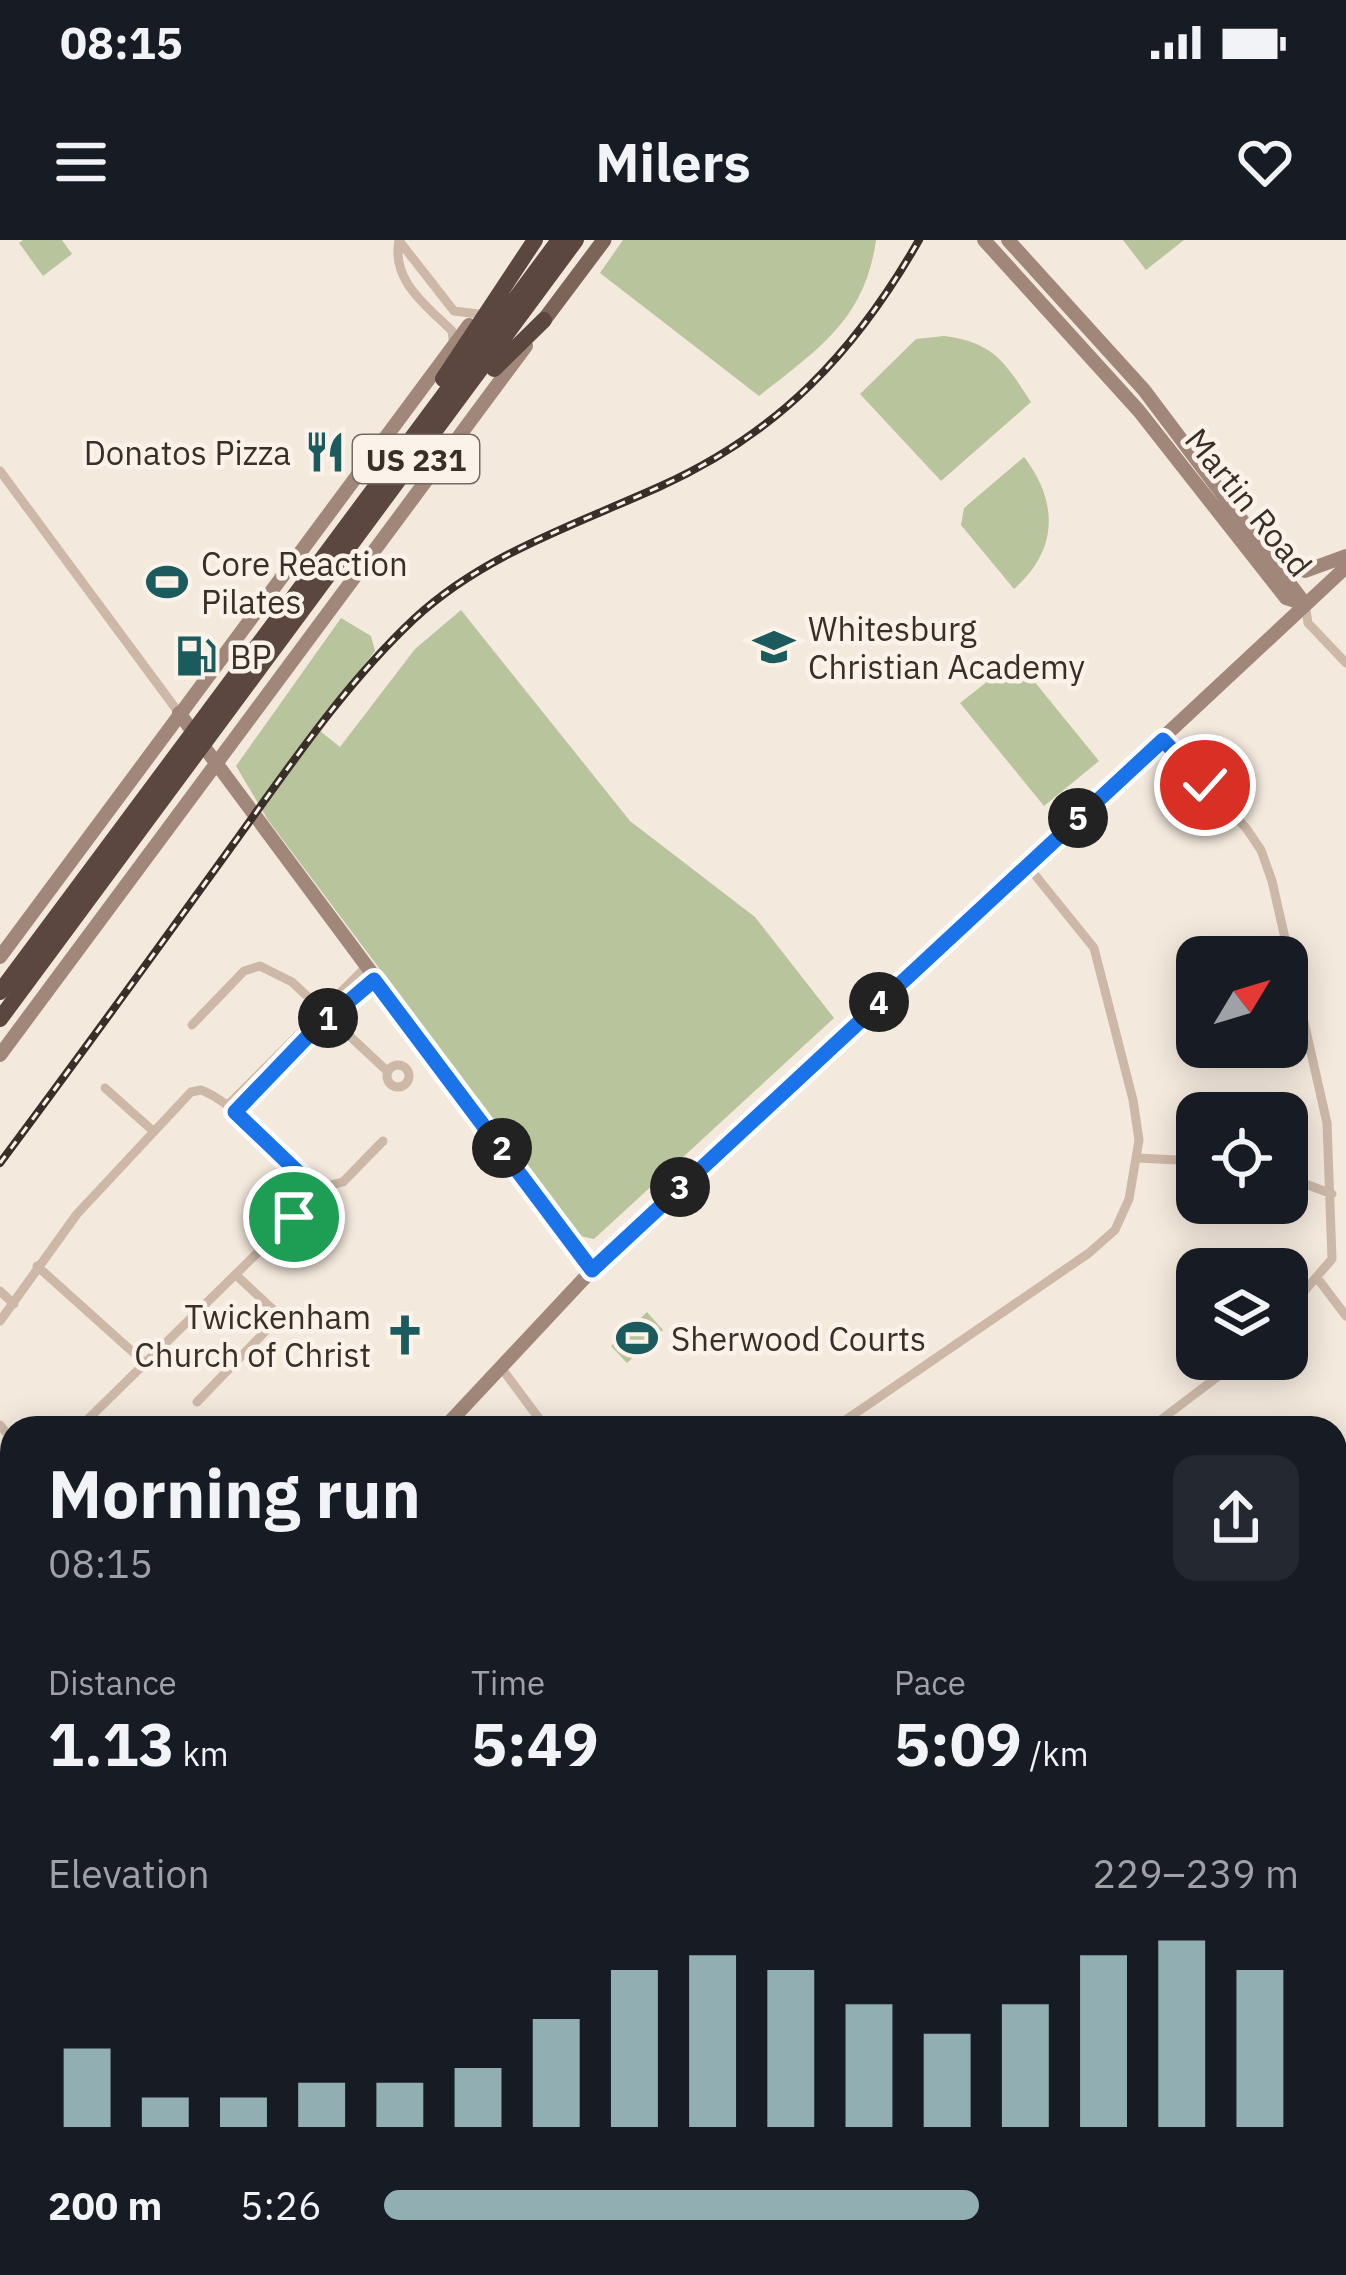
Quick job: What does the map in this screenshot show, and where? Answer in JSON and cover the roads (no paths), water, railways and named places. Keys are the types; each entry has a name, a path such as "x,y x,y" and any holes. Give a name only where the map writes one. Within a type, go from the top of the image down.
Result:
{"highway":[{"path":"534,240 415,422 412,451 439,440 527,331 544,320"},
{"name":"US 231","path":"412,451 560,240"},
{"name":"US 231","path":"7,989 576,240"},
{"path":"0,1019 7,989"},
{"path":"0,1031 7,989"}],"main road":[{"path":"0,957 534,240"},
{"path":"0,1055 604,240"},
{"name":"Martin Road","path":"984,240 1139,411 1286,598 1305,604"},
{"name":"Martin Road","path":"1008,240 1115,355 1276,560 1305,604"},
{"path":"1276,560 1305,571 1346,556"},
{"path":"455,1416 592,1270 1346,567"},
{"path":"221,656 218,670 226,689 248,707 260,707"},
{"path":"179,713 592,1270"},
{"path":"132,774 148,772 167,782 180,798 178,818"}],"street":[{"path":"400,241 454,311 478,314"},
{"path":"400,241 396,253 403,277 423,305 452,331 454,347"},
{"path":"0,471 179,713"},
{"path":"1305,604 1308,623 1346,663"},
{"path":"1163,740 1261,850 1328,1123 1332,1259 1308,1289"},
{"path":"851,1416 1089,1253 1115,1230 1138,1158 1133,1100 1094,948 1027,865"},
{"path":"191,1025 244,970 260,966 275,970 386,1070"},
{"path":"232,1109 319,1008 369,974"},
{"path":"232,1109 369,974"},
{"path":"105,1088 152,1130"},
{"path":"0,1321 37,1266 152,1130 191,1092 211,1094 298,1167 306,1191 294,1217 91,1416"},
{"path":"306,1191 343,1182 383,1141"},
{"path":"1138,1158 1176,1160"},
{"path":"1308,1185 1332,1194"},
{"path":"37,1266 145,1363"},
{"path":"197,1402 280,1316 237,1276"},
{"path":"1318,1279 1346,1316"},
{"path":"0,1291 14,1304"},
{"path":"500,1366 537,1416"},
{"path":"1166,1416 1213,1380"}],"railway":[{"path":"0,1163 299,753 389,644 470,576 703,465 778,414 841,353 919,240"}],"place":[{"name":"Donatos Pizza","path":"325,452"},
{"name":"Core Reaction Pilates","path":"167,582"},
{"name":"Whitesburg Christian Academy","path":"774,647"},
{"name":"BP","path":"196,656"},
{"name":"Twickenham Church of Christ","path":"405,1335"},
{"name":"Sherwood Courts","path":"637,1338"}]}
